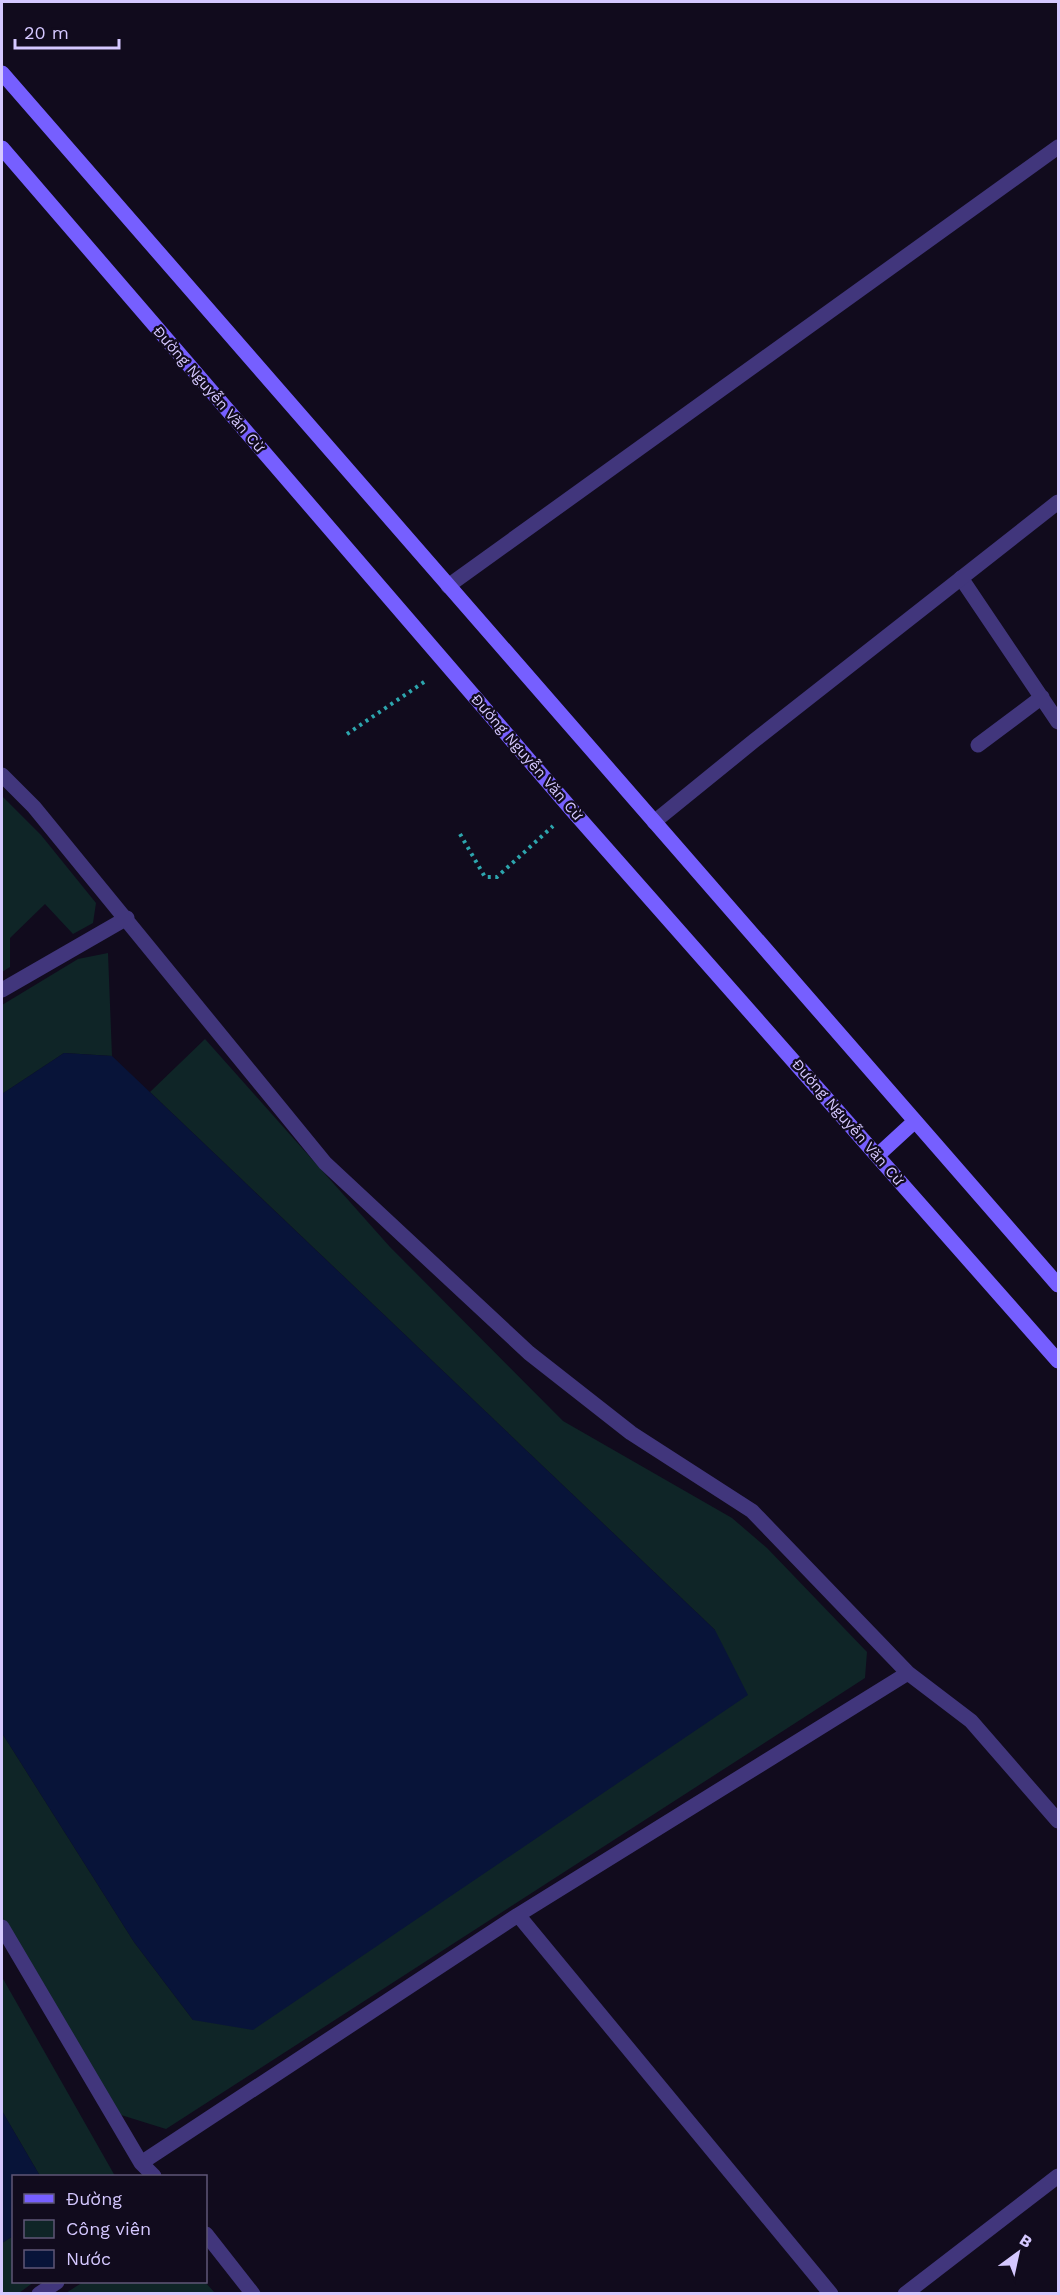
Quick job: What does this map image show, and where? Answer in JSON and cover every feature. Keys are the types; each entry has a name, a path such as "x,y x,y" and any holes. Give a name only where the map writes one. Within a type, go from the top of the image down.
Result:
{"main road":[{"path":"2,73 1059,1285"},
{"name":"Đường Nguyễn Văn Cừ","path":"2,148 572,810 1059,1361"},
{"path":"878,1155 915,1121"}],"street":[{"path":"448,586 1059,147"},
{"path":"654,822 1059,502"},
{"path":"961,578 1059,722"},
{"path":"978,745 1042,697"},
{"path":"2,775 34,807 127,918 325,1163 529,1353 631,1433 752,1511 908,1672 971,1721 1059,1821"},
{"path":"2,990 127,918"},
{"path":"141,2163 518,1915 908,1672"},
{"path":"518,1915 831,2294"},
{"path":"2,1927 141,2163 153,2175"},
{"path":"905,2294 1059,2176"},
{"path":"207,2235 253,2294"},
{"path":"39,2294 56,2283"}],"path":[{"path":"347,734 448,666"},
{"path":"460,834 485,877 497,877 572,810"}],"green space":[{"path":"2,796 41,835 96,903 93,923 73,934 45,904 10,938 10,967 2,972"},
{"path":"108,953 112,1056 64,1053 2,1094 2,1005 78,959"},
{"path":"205,1039 390,1247 563,1421 732,1518 767,1548 867,1652 865,1678 166,2129 121,2115 2,1917 2,1733 134,1942 193,2020 715,1630 150,1092"},
{"path":"2,1977 114,2175 39,2175 2,2111"},
{"path":"12,2237 12,2283 33,2283 19,2293 2,2294 2,2243"},
{"path":"81,2283 206,2283 215,2293 66,2293"}],"water":[{"path":"64,1053 112,1056 715,1630 748,1695 253,2030 193,2020 134,1942 2,1733 2,1094"},
{"path":"2,2111 39,2175 12,2175 12,2237 2,2243"}]}
